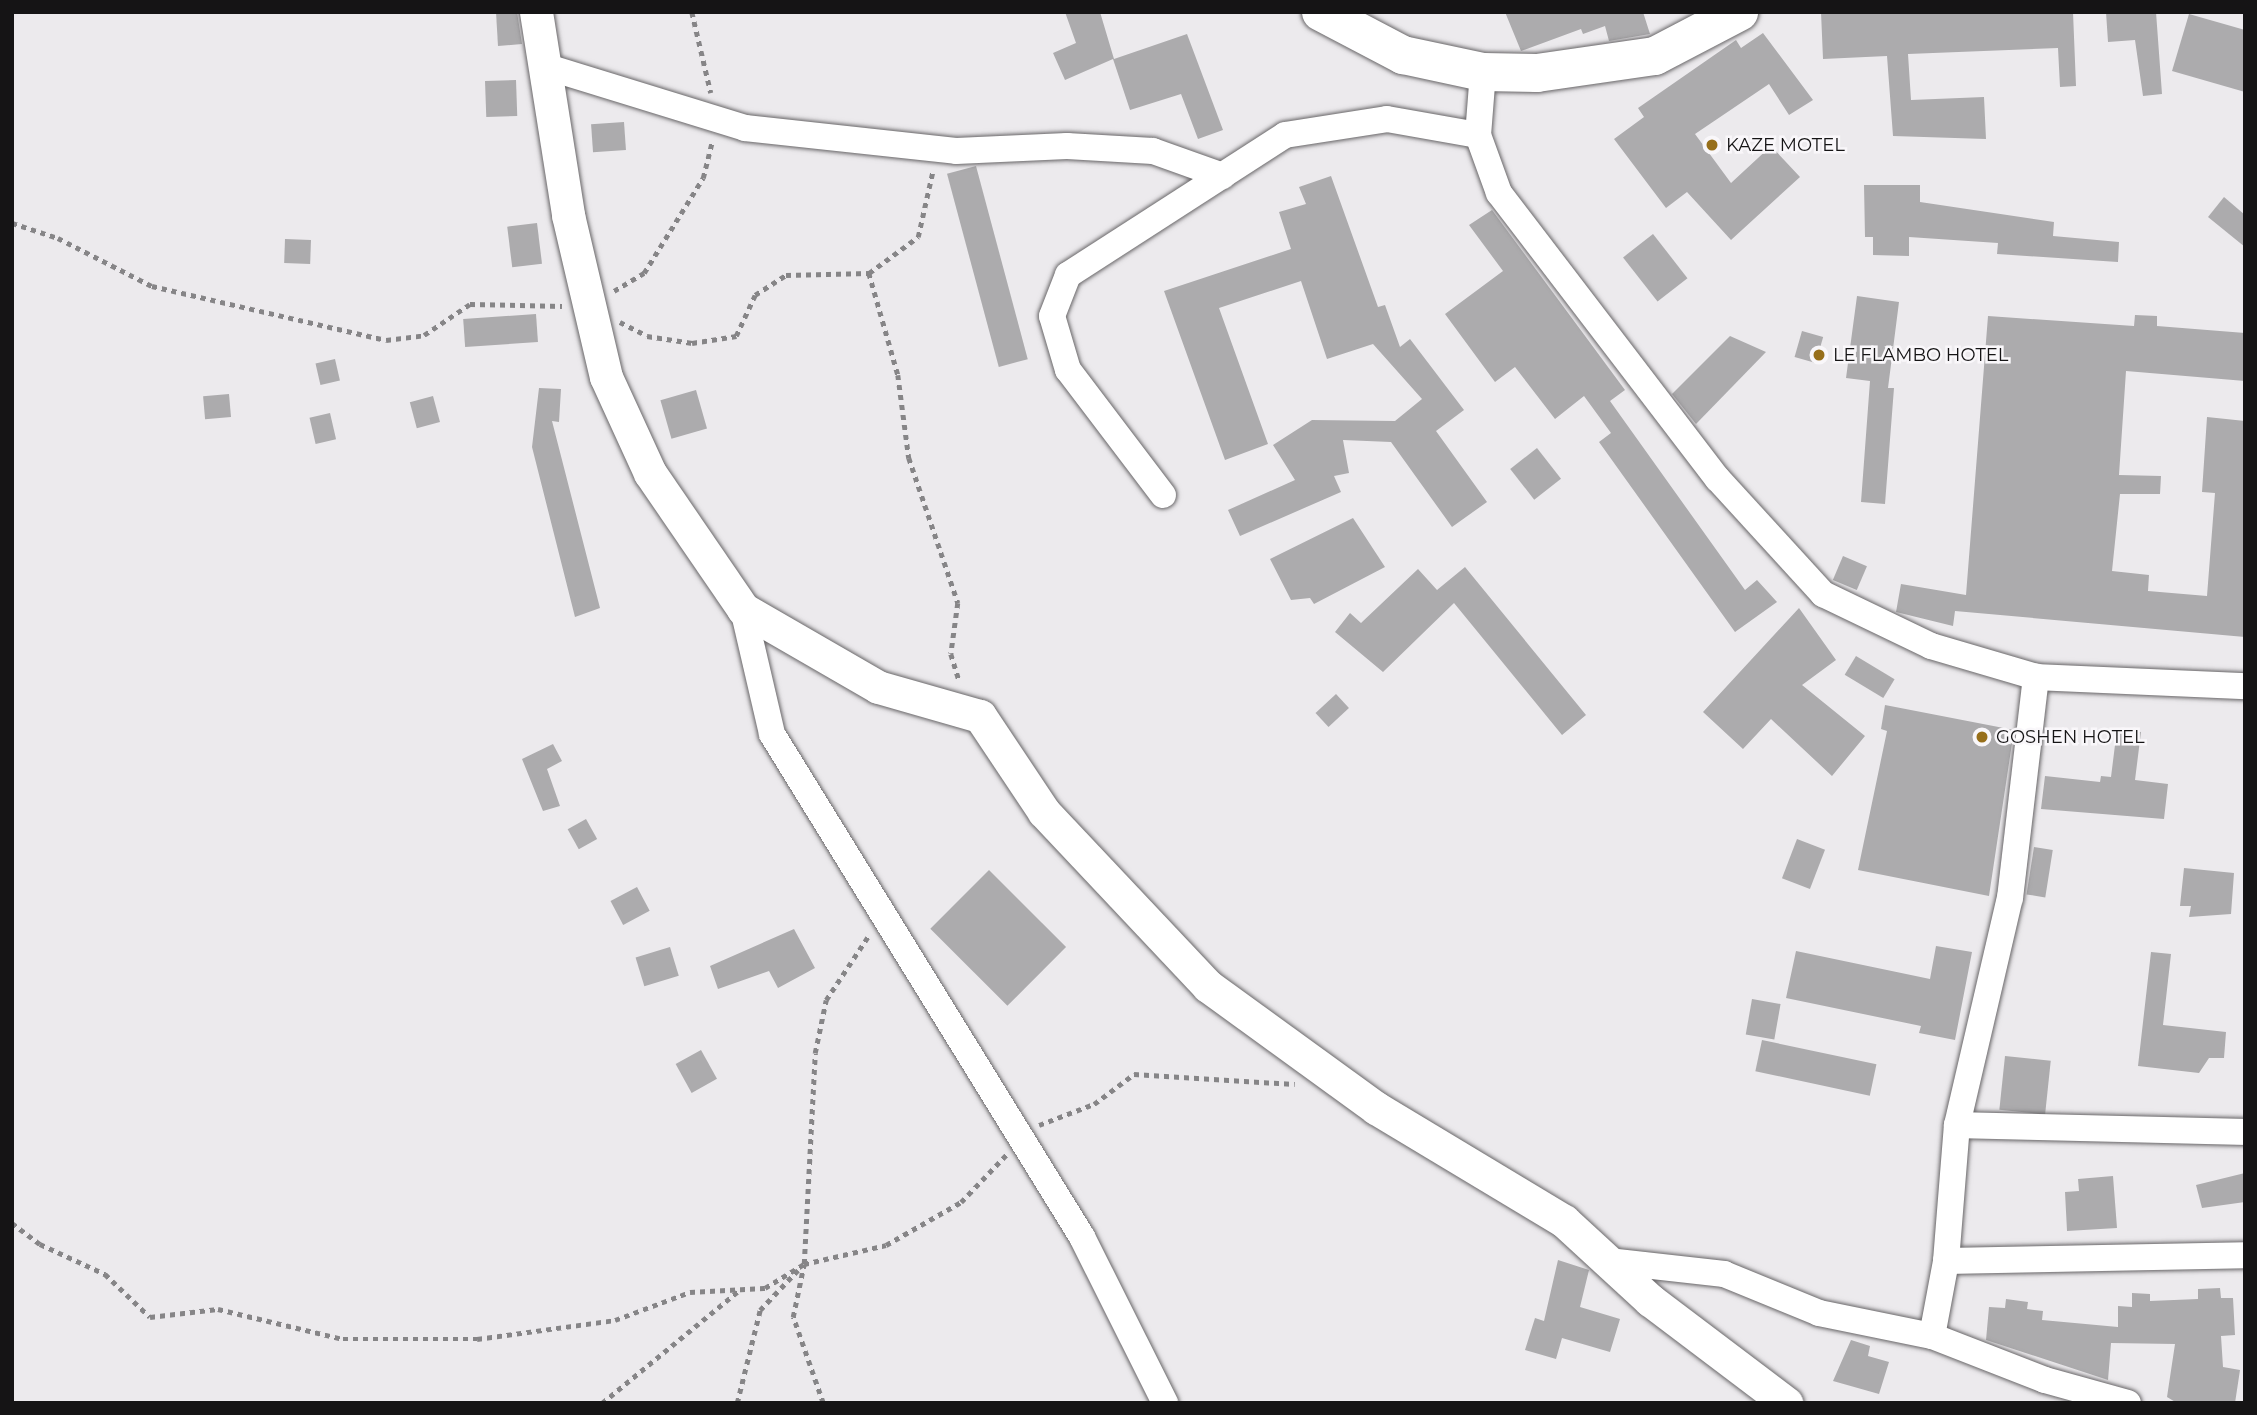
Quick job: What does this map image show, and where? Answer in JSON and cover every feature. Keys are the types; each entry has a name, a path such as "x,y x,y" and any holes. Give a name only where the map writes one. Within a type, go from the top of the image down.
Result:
{"main road":[{"path":"1321,12 1403,55 1483,72 1606,68 1655,56 1739,12"}],"street":[{"path":"536,12 590,306 606,377 650,473 743,609 772,734 1082,1237 1165,1403"},
{"path":"544,65 745,128 938,149 1153,151 1223,176"},
{"path":"1483,72 1478,135 1499,194 1718,479 1823,594 1931,646 2036,677 2245,686"},
{"path":"1163,495 1068,370 1052,316 1068,275 1285,135 1387,118 1478,135"},
{"path":"743,609 878,687 967,709 980,716 1044,812 1208,986 1341,1084 1564,1221 1608,1261 1786,1403"},
{"path":"1932,1336 1946,1262 1956,1125 2010,898 2036,677"},
{"path":"1956,1125 2245,1132"},
{"path":"1946,1262 2245,1255"},
{"path":"1608,1261 1724,1274 1819,1313 1932,1336 2045,1380 2128,1403"}],"path":[{"path":"590,306 644,273 703,178 717,119 692,12"},
{"path":"12,223 58,238 152,286 386,340 424,335 470,304 590,306 647,337 692,343 736,336 755,295 786,275 869,273 918,237 938,149"},
{"path":"869,273 898,375 909,458 958,603 951,654 967,709"},
{"path":"823,1403 793,1317 804,1264 815,1053 826,1000 883,913"},
{"path":"12,1223 40,1244 105,1274 149,1317 218,1309 343,1339 477,1339 615,1320 690,1292 765,1288 804,1264 886,1245 961,1202 1021,1138 1046,1120 1094,1104 1134,1074 1229,1084 1341,1084"},
{"path":"737,1403 760,1310 804,1264"},
{"path":"602,1403 741,1289"}],"building":[{"path":"496,12 517,12 522,44 498,46"},
{"path":"1065,12 1100,12 1114,59 1187,34 1223,130 1198,139 1181,94 1130,110 1113,59 1065,80 1053,53 1076,43"},
{"path":"1505,12 1643,12 1650,34 1609,41 1605,26 1583,34 1581,29 1521,51"},
{"path":"1821,12 2073,12 2076,86 2060,87 2058,48 1908,54 1911,100 1984,97 1986,139 1893,136 1887,56 1823,59"},
{"path":"2106,12 2156,12 2162,94 2143,96 2135,40 2108,42"},
{"path":"2189,14 2245,30 2245,92 2172,71"},
{"path":"1763,33 1813,100 1789,115 1769,84 1695,134 1731,183 1771,146 1800,177 1731,240 1687,192 1666,208 1614,139 1644,117 1638,108 1736,40 1741,48"},
{"path":"516,80 517,116 486,117 485,81"},
{"path":"624,122 626,150 593,152 591,124"},
{"path":"976,166 1028,359 999,367 947,174"},
{"path":"1331,176 1378,307 1385,305 1400,347 1410,339 1464,410 1436,431 1487,502 1452,527 1391,442 1343,440 1349,473 1334,476 1341,492 1240,536 1228,510 1295,480 1273,445 1312,420 1395,421 1422,399 1373,344 1327,359 1301,281 1219,308 1268,444 1225,460 1164,291 1291,249 1279,212 1306,204 1299,187"},
{"path":"1864,185 1920,185 1920,202 2054,222 2053,236 2119,242 2118,262 1997,254 1998,243 1909,237 1909,256 1873,255 1873,237 1865,237"},
{"path":"2224,197 2245,215 2245,247 2208,217"},
{"path":"1492,210 1625,390 1610,401 1745,590 1757,580 1777,602 1735,632 1599,442 1611,433 1584,396 1555,419 1515,367 1495,382 1445,314 1503,271 1469,225"},
{"path":"537,223 542,264 512,267 507,227"},
{"path":"1653,234 1687,278 1658,302 1623,257"},
{"path":"285,239 311,240 310,264 284,263"},
{"path":"1857,296 1899,302 1888,388 1894,388 1885,504 1861,502 1870,381 1846,378"},
{"path":"536,314 538,342 465,347 463,319"},
{"path":"2135,315 2157,316 2157,326 2245,333 2245,381 2126,371 2119,475 2161,476 2160,494 2120,494 2112,571 2149,575 2148,591 2207,596 2215,493 2202,492 2207,417 2245,421 2245,637 1955,611 1953,626 1896,612 1901,584 1966,595 1988,316 2134,326"},
{"path":"1802,331 1823,337 1816,363 1795,357"},
{"path":"1730,336 1766,352 1696,424 1672,394"},
{"path":"335,359 340,380 320,385 316,363"},
{"path":"539,388 561,389 559,422 552,421 600,608 575,617 532,447"},
{"path":"696,390 707,428 671,439 660,400"},
{"path":"229,394 231,417 205,419 203,396"},
{"path":"433,396 440,422 417,428 410,402"},
{"path":"330,413 336,439 316,444 310,418"},
{"path":"1537,448 1561,479 1534,500 1510,469"},
{"path":"1353,518 1385,567 1314,604 1310,598 1291,600 1270,559"},
{"path":"1843,556 1867,566 1857,590 1833,580"},
{"path":"1465,567 1586,715 1562,735 1454,603 1383,672 1335,632 1350,613 1361,623 1418,569 1437,590"},
{"path":"1799,608 1836,660 1802,685 1865,736 1832,776 1771,719 1743,749 1703,712"},
{"path":"1856,656 1895,679 1883,698 1845,675"},
{"path":"1336,694 1349,708 1328,727 1316,713"},
{"path":"1885,705 2014,730 1989,896 1858,870 1887,731 1881,729"},
{"path":"2117,729 2141,732 2135,780 2168,784 2164,819 2041,809 2045,776 2100,782 2101,776 2111,777"},
{"path":"553,744 562,761 547,769 560,806 543,811 522,759"},
{"path":"586,819 597,839 579,849 568,829"},
{"path":"1797,839 1825,850 1810,889 1782,878"},
{"path":"2034,847 2053,850 2045,897 2026,894"},
{"path":"2184,868 2234,873 2231,914 2189,917 2191,906 2180,906"},
{"path":"989,870 1066,947 1007,1006 930,929"},
{"path":"637,887 650,911 623,925 611,901"},
{"path":"794,929 815,968 778,988 769,971 718,989 710,966"},
{"path":"1936,946 1972,952 1955,1040 1919,1033 1921,1026 1786,998 1796,951 1930,979"},
{"path":"670,947 679,976 644,986 636,958"},
{"path":"2151,952 2171,954 2163,1025 2226,1032 2224,1058 2209,1058 2199,1073 2138,1066"},
{"path":"1752,999 1781,1004 1774,1039 1746,1034"},
{"path":"1762,1040 1876,1064 1870,1096 1755,1071"},
{"path":"701,1050 717,1079 692,1093 676,1064"},
{"path":"2005,1056 2051,1061 2045,1115 1999,1110"},
{"path":"2245,1173 2245,1202 2202,1208 2196,1185"},
{"path":"2113,1176 2117,1228 2067,1231 2065,1192 2079,1191 2078,1179"},
{"path":"1558,1260 1589,1270 1580,1307 1620,1319 1610,1352 1562,1338 1556,1359 1525,1350 1535,1318 1544,1321"},
{"path":"2220,1288 2221,1298 2233,1298 2235,1335 2221,1336 2223,1367 2240,1370 2235,1403 2177,1403 2167,1397 2175,1344 2111,1343 2108,1380 1986,1340 1989,1307 2005,1308 2006,1299 2028,1302 2027,1309 2043,1311 2042,1320 2118,1327 2118,1306 2132,1307 2132,1293 2150,1294 2150,1301 2198,1299 2198,1289"},
{"path":"1851,1340 1870,1346 1868,1356 1889,1362 1879,1394 1833,1381"}],"place":[{"name":"KAZE MOTEL","path":"1712,145"},
{"name":"LE FLAMBO HOTEL","path":"1819,355"},
{"name":"GOSHEN HOTEL","path":"1982,737"}]}
